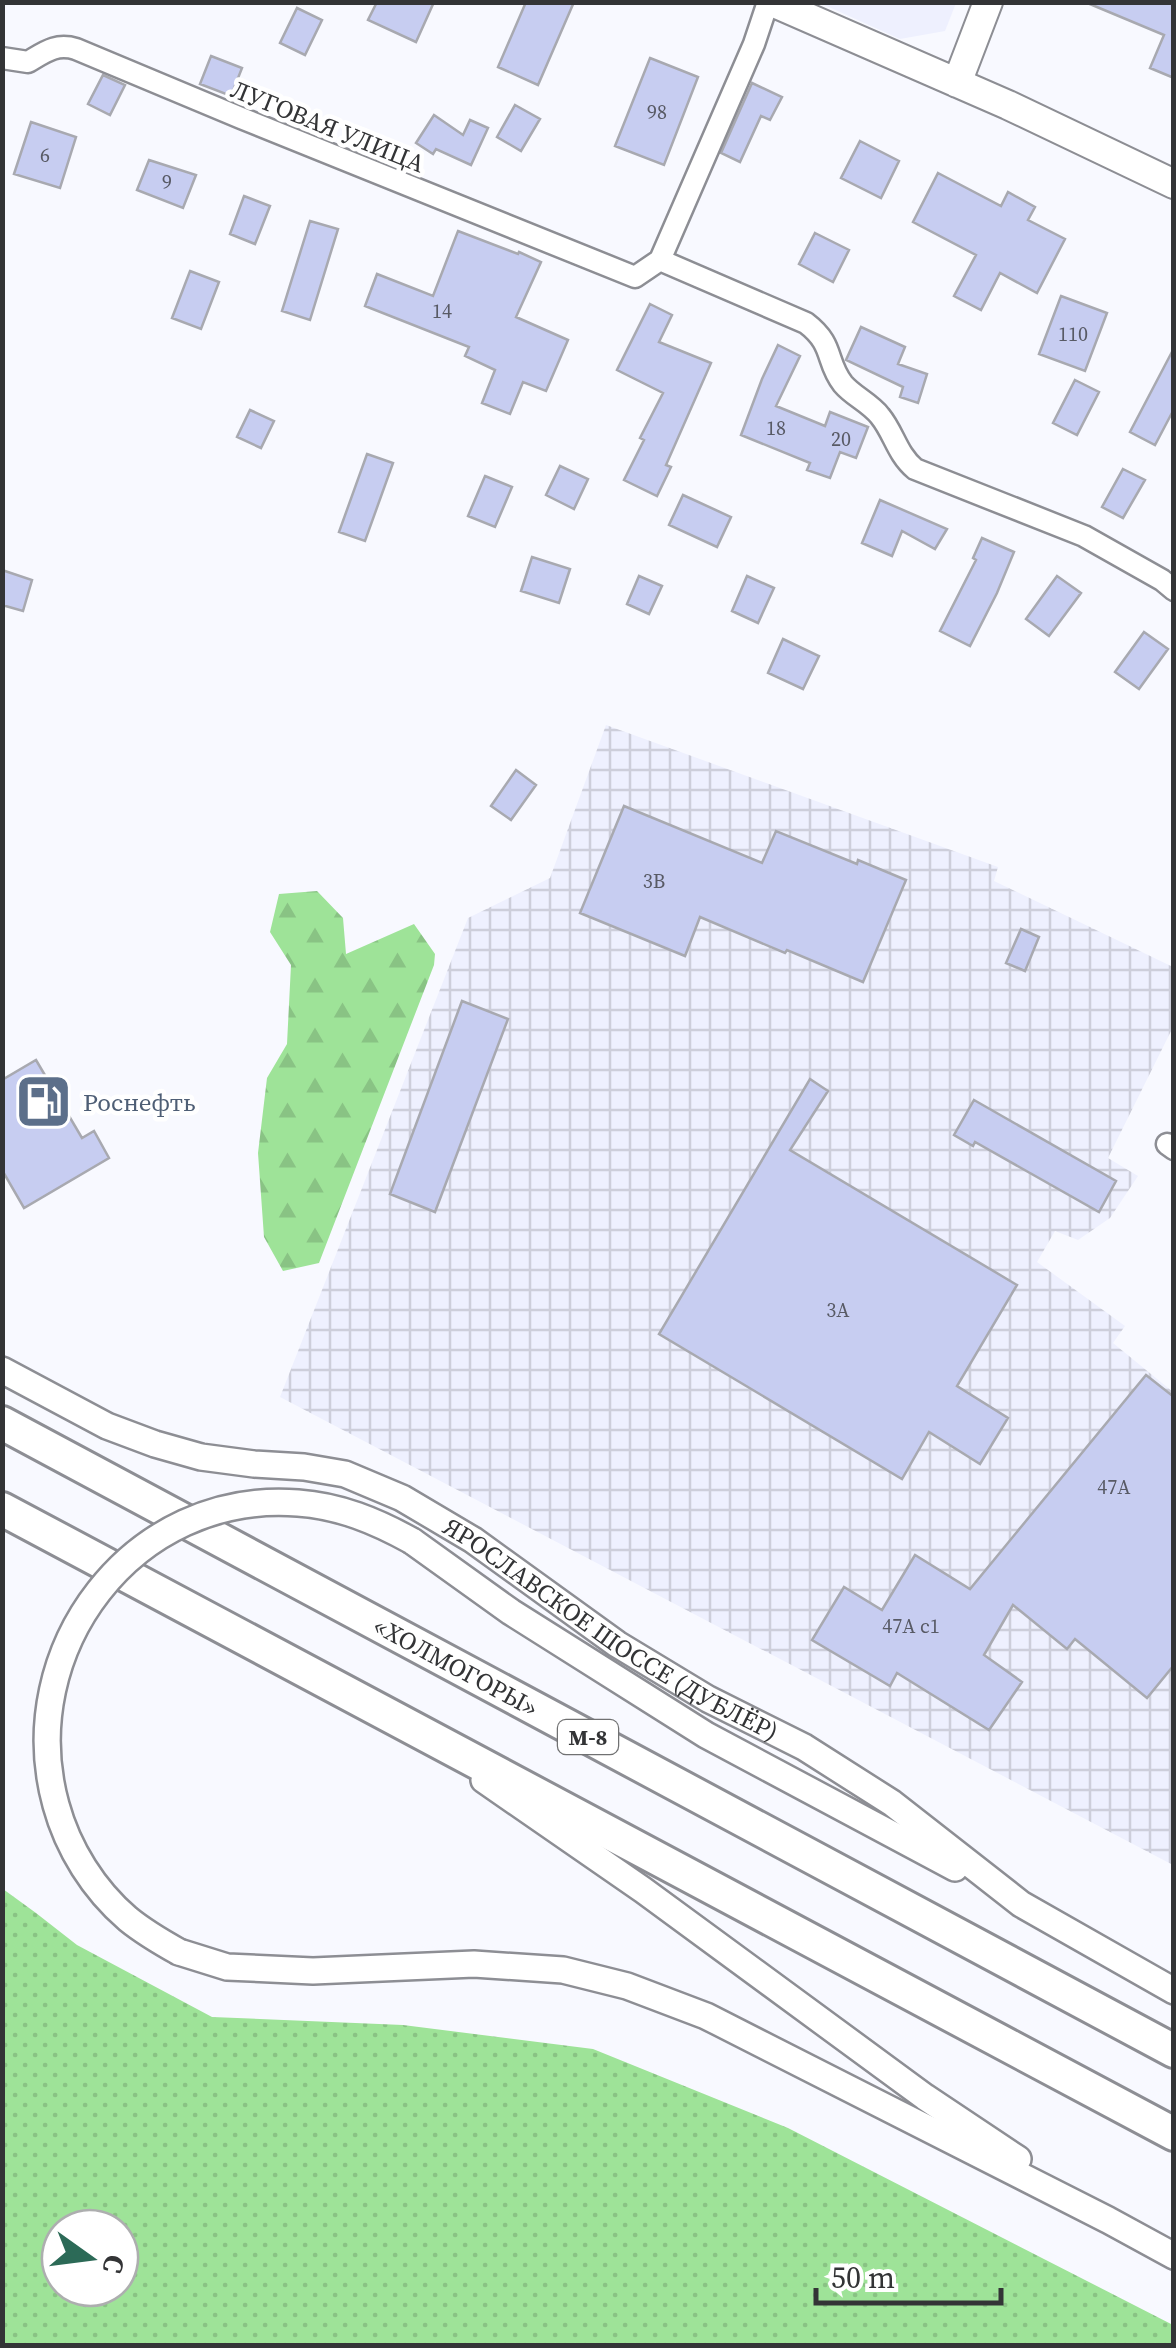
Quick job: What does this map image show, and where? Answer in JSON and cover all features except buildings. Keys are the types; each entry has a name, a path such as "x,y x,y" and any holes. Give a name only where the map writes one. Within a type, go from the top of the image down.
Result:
{"highway":[{"name":"«ХОЛМОГОРЫ»","path":"2,1423 1174,2051"},
{"path":"2,1508 1174,2134"}],"main road":[{"path":"770,2 957,82 1174,184"},
{"path":"957,82 988,2"}],"street":[{"path":"770,2 660,260 806,323 818,332 842,382 880,415 904,460 915,469 1084,536 1174,590"},
{"name":"ЛУГОВАЯ УЛИЦА","path":"2,58 28,62 51,48 76,48 635,277 660,260"},
{"name":"ЯРОСЛАВСКОЕ ШОССЕ (ДУБЛЁР)","path":"2,1370 107,1426 155,1444 201,1457 345,1474 402,1498 473,1540 617,1644 708,1699 804,1747 892,1803 1021,1904 1174,1991"},
{"path":"1021,1904 706,1735 511,1612 386,1526 327,1506 296,1502 235,1507 176,1527 150,1543 104,1584 85,1609 58,1664 50,1694 46,1756 59,1816 71,1845 86,1872 127,1918 179,1952 227,1967 313,1970 474,1964 562,1970 628,1986 706,2016 1174,2256"},
{"path":"389,1714 643,1890 925,2097 1108,2220"}],"shaded area":[{"path":"820,3 956,3 945,31 900,39"},
{"path":"606,725 998,867 994,881 1173,967 1173,1027 1108,1158 1138,1176 1110,1218 1078,1240 1055,1231 1037,1262 1125,1326 1113,1343 1173,1392 1173,1865 280,1397 468,918 550,878"}],"green space":[{"path":"317,891 343,918 346,954 414,924 435,954 319,1263 283,1271 264,1237 258,1153 267,1078 287,1044 291,965 270,932 279,894"},
{"path":"3,1889 77,1945 212,2017 403,2025 593,2049 788,2128 1173,2325 1173,2345 3,2345"}],"place":[{"name":"Роснефть","path":"44,1102"}]}
